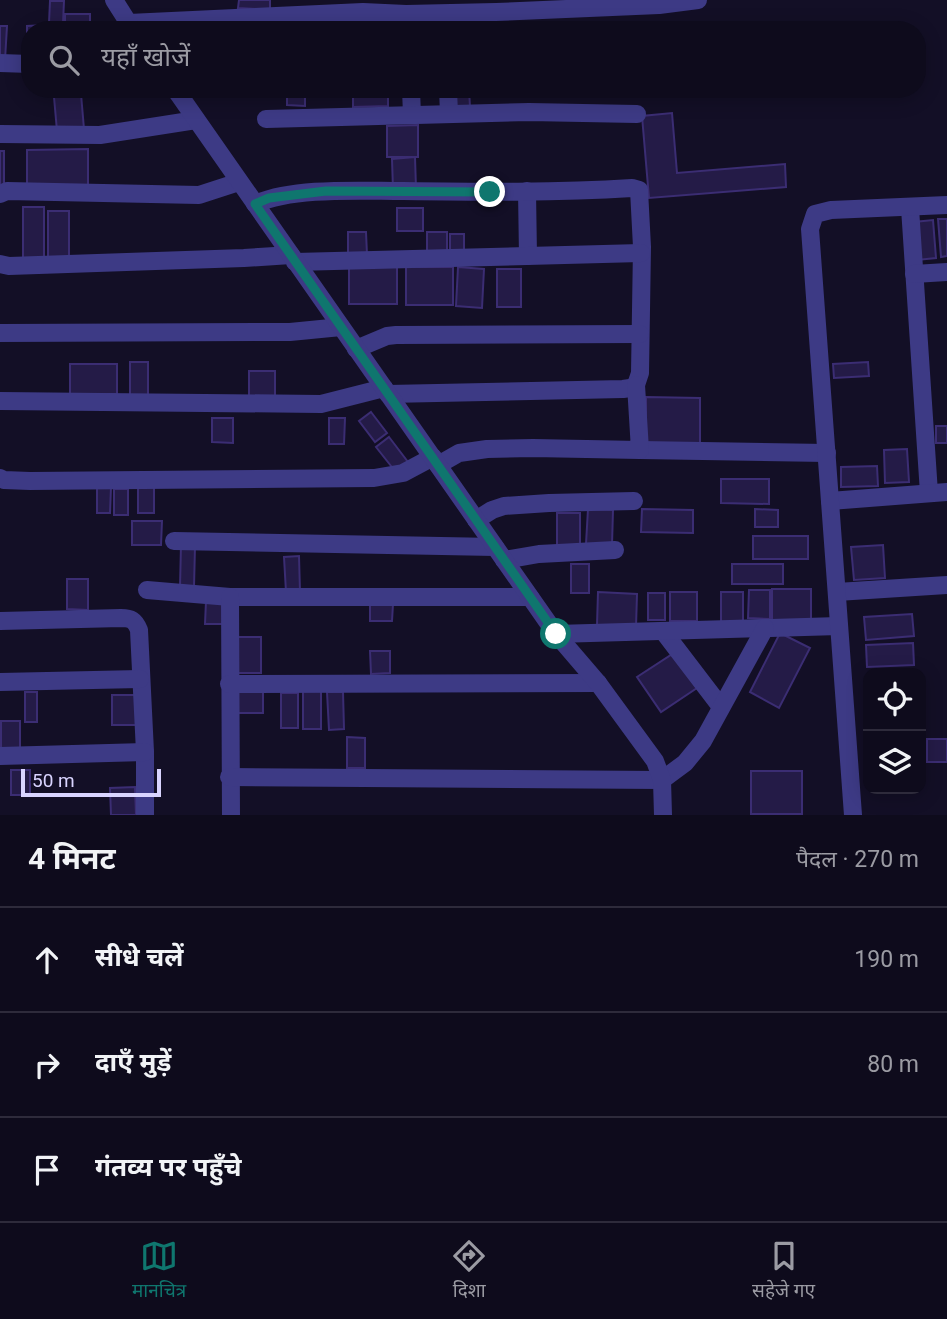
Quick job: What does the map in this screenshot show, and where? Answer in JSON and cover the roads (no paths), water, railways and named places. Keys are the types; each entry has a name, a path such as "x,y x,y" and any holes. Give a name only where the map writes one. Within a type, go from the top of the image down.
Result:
{"street":[{"path":"114,0 127,21"},
{"path":"447,21 496,6 698,0"},
{"path":"197,21 363,6 404,21"},
{"path":"0,63 21,64"},
{"path":"181,98 556,634 598,683 644,744 655,761 662,780 663,815"},
{"path":"411,98 412,115"},
{"path":"448,98 449,114"},
{"path":"266,119 529,112 637,114"},
{"path":"0,134 100,135 196,120"},
{"path":"0,194 7,191 199,195 239,182"},
{"path":"255,204 269,198 326,191 637,189 641,253 640,373 636,385 640,450"},
{"path":"527,191 528,256"},
{"path":"853,815 810,229 815,214 831,210 947,205"},
{"path":"830,501 938,492 914,274 910,208"},
{"path":"0,264 641,253"},
{"path":"914,274 947,272"},
{"path":"0,333 290,332 341,327"},
{"path":"356,348 387,335 640,334"},
{"path":"0,401 321,404 386,391 624,389 636,385"},
{"path":"0,478 30,481 374,478 403,473 459,453 487,449 827,453"},
{"path":"476,520 503,506 634,500"},
{"path":"174,541 539,554 615,550"},
{"path":"837,592 947,585"},
{"path":"147,590 230,597 530,597"},
{"path":"230,597 231,815"},
{"path":"0,621 130,618 136,622 139,630 145,752 145,815"},
{"path":"556,634 839,626"},
{"path":"229,777 662,780 685,763 703,741 765,628"},
{"path":"663,631 721,707"},
{"path":"0,682 140,679"},
{"path":"229,684 598,683"},
{"path":"0,756 145,752"}]}
